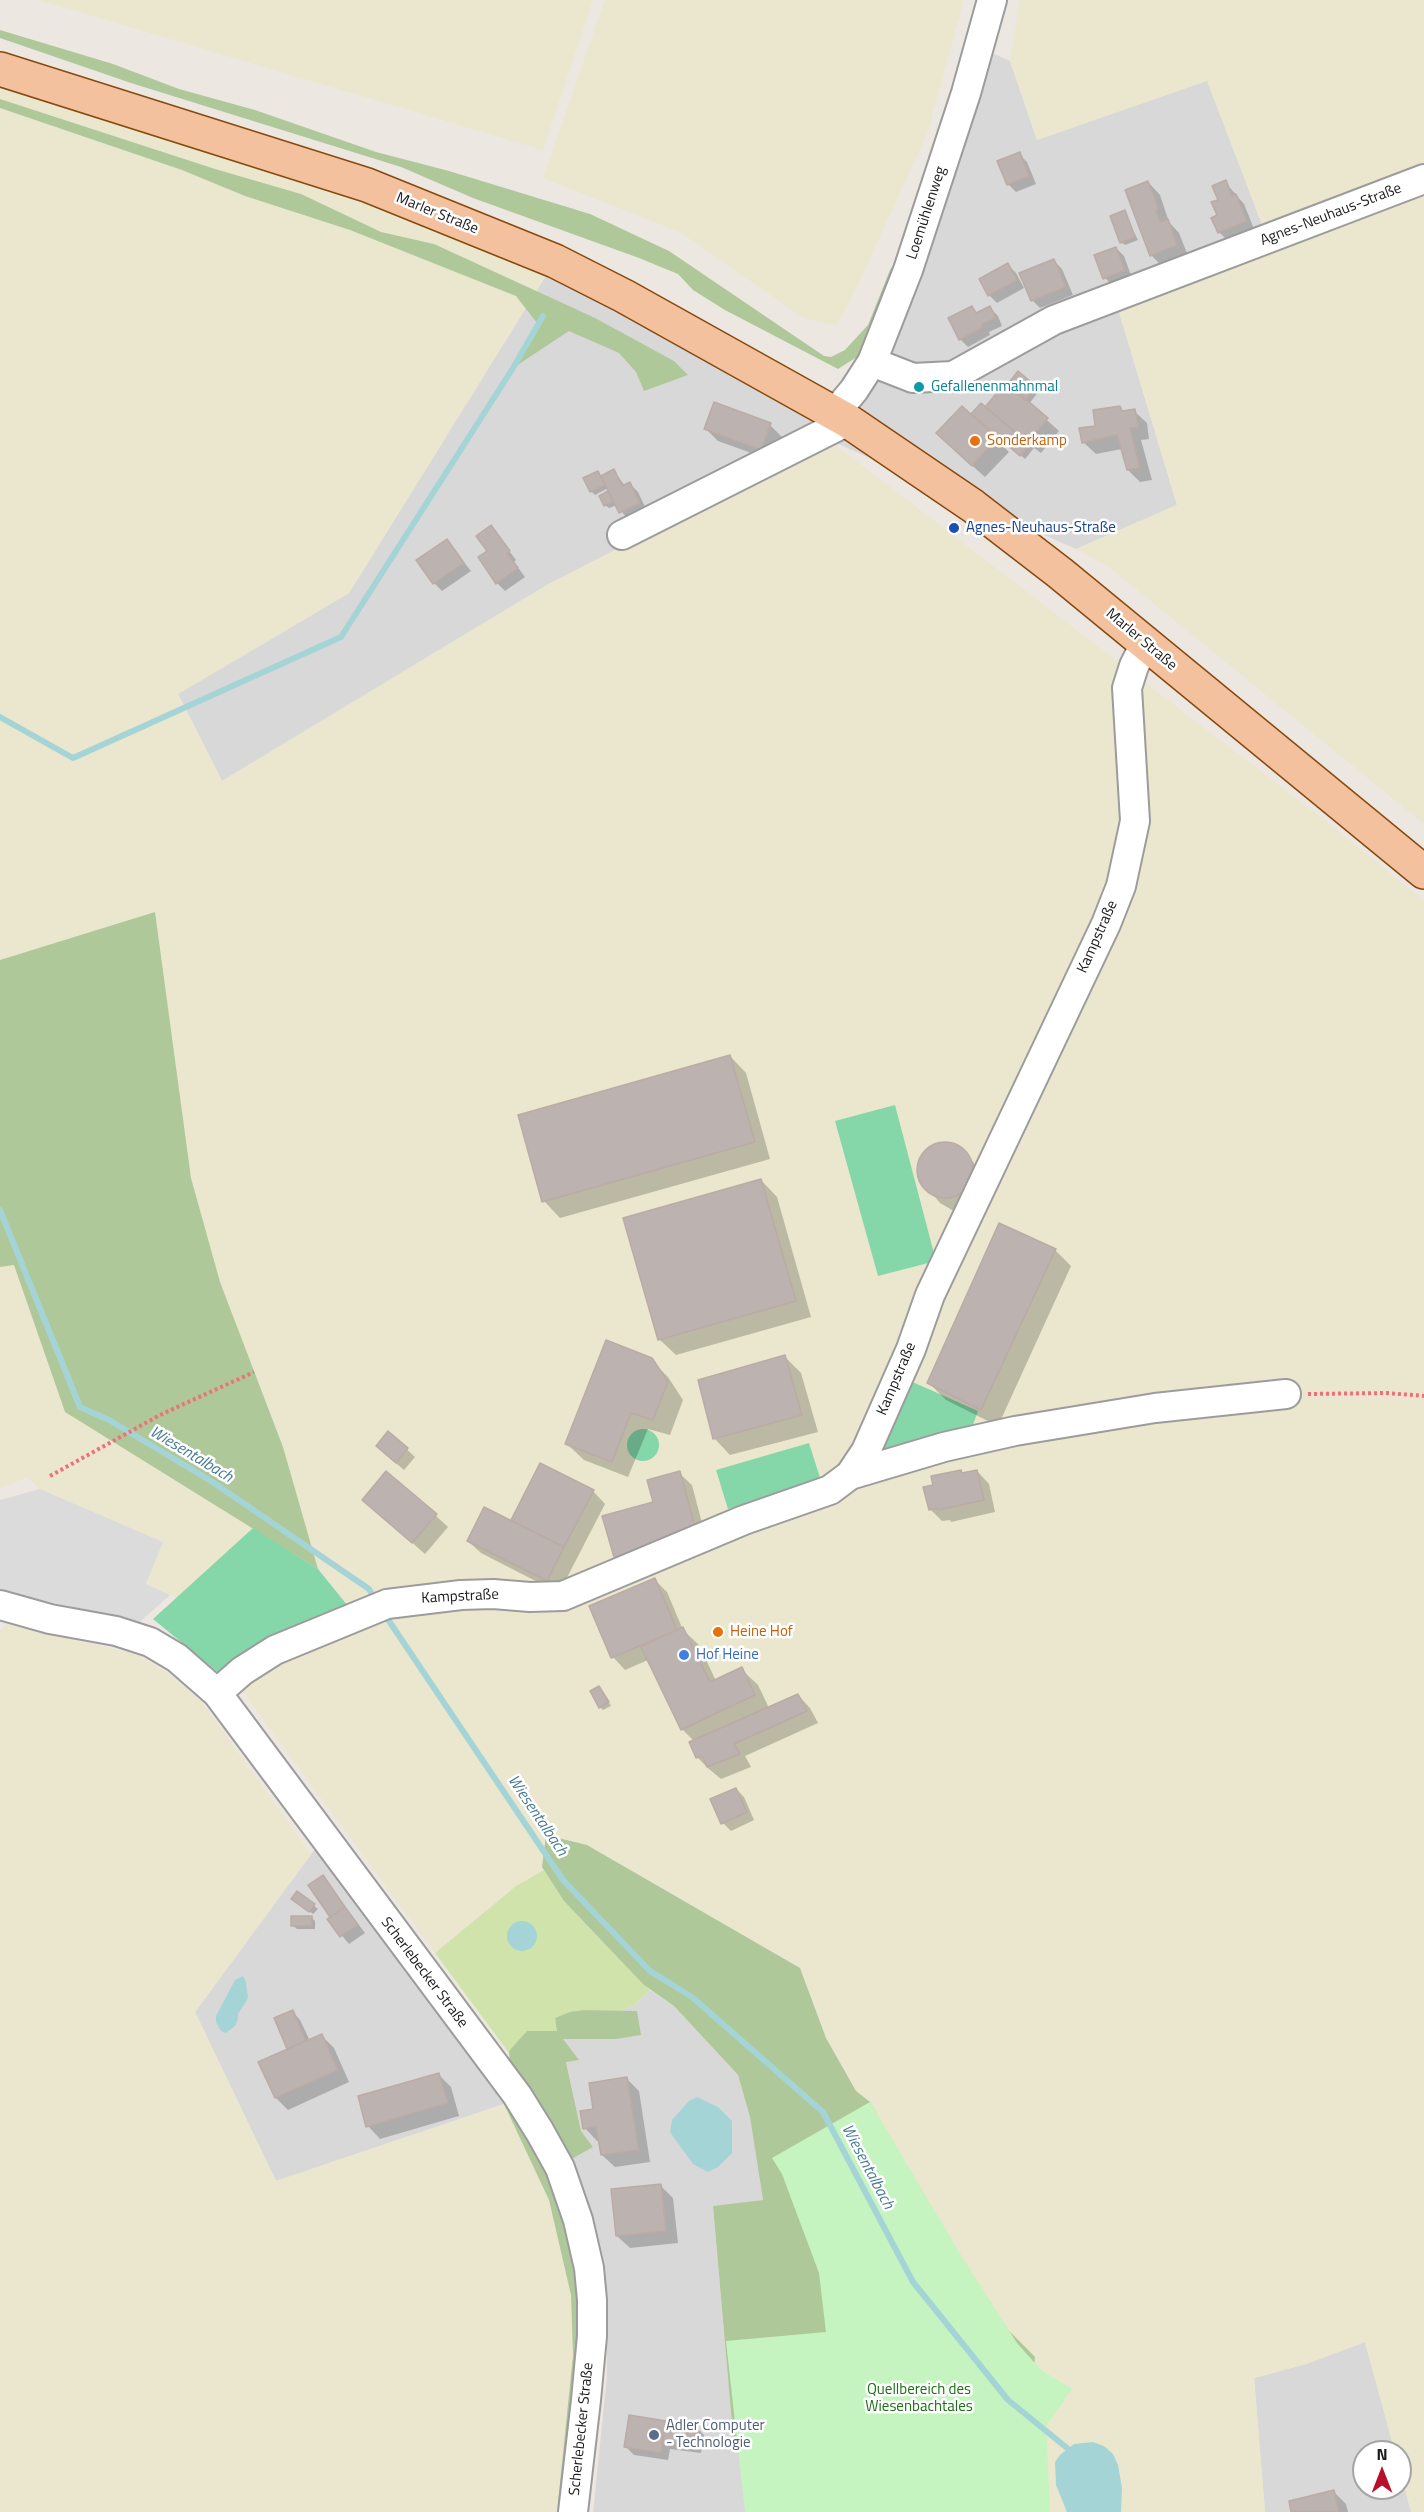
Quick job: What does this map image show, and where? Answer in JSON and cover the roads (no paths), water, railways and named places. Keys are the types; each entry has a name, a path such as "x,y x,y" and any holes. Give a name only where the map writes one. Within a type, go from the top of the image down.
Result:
{"main road":[{"name":"Marler Straße","path":"0,69 367,185 555,261 624,296 841,418 973,506 1060,573 1424,872"}],"street":[{"name":"Loemühlenweg","path":"841,418 854,390 872,362 908,270 966,93 992,0"},
{"name":"Agnes-Neuhaus-Straße","path":"872,362 913,378 953,376 1054,320 1424,179"},
{"path":"628,532 841,418"},
{"name":"Kampstraße","path":"217,1693 243,1671 275,1650 360,1613 387,1604 461,1595 563,1596 744,1520 830,1490 850,1475 866,1451 911,1349 930,1295 1106,924 1121,886 1135,821 1127,688 1134,666 1145,644"},
{"path":"850,1475 944,1447 1015,1431 1155,1408 1286,1394"},
{"name":"Scherlebecker Straße","path":"0,1605 41,1617 116,1631 150,1642 177,1658 217,1693 517,2096 560,2168 578,2220 589,2268 592,2336 573,2512"}],"water":[{"path":"522,1921 533,1925 537,1936 533,1947 522,1951 511,1947 507,1936 511,1925"},
{"path":"243,1976 248,1998 238,2014 235,2026 226,2033 221,2031 216,2022 216,2016 235,1980"},
{"path":"697,2097 718,2107 732,2121 732,2153 718,2167 708,2172 693,2164 670,2132 672,2120 689,2101"},
{"path":"1093,2442 1104,2446 1113,2454 1118,2465 1122,2488 1121,2512 1067,2512 1056,2485 1055,2462 1060,2455 1074,2444"}],"waterway":[{"path":"0,717 73,758 341,637 513,368 543,316"},
{"name":"Wiesentalbach","path":"0,1210 80,1407 109,1420 211,1481 369,1589 376,1601"},
{"name":"Wiesentalbach","path":"383,1612 563,1880 650,1971 692,1997 823,2112 913,2282 1008,2400 1067,2448"}],"place":[{"name":"Gefallenenmahnmal","path":"919,387"},
{"name":"Sonderkamp","path":"975,441"},
{"name":"Agnes-Neuhaus-Straße","path":"954,528"},
{"name":"Heine Hof","path":"718,1632"},
{"name":"Hof Heine","path":"684,1655"},
{"name":"Adler Computer - Technologie","path":"654,2435"}],"park label":[{"name":"Quellbereich des Wiesenbachtales","path":"919,2398"}]}
